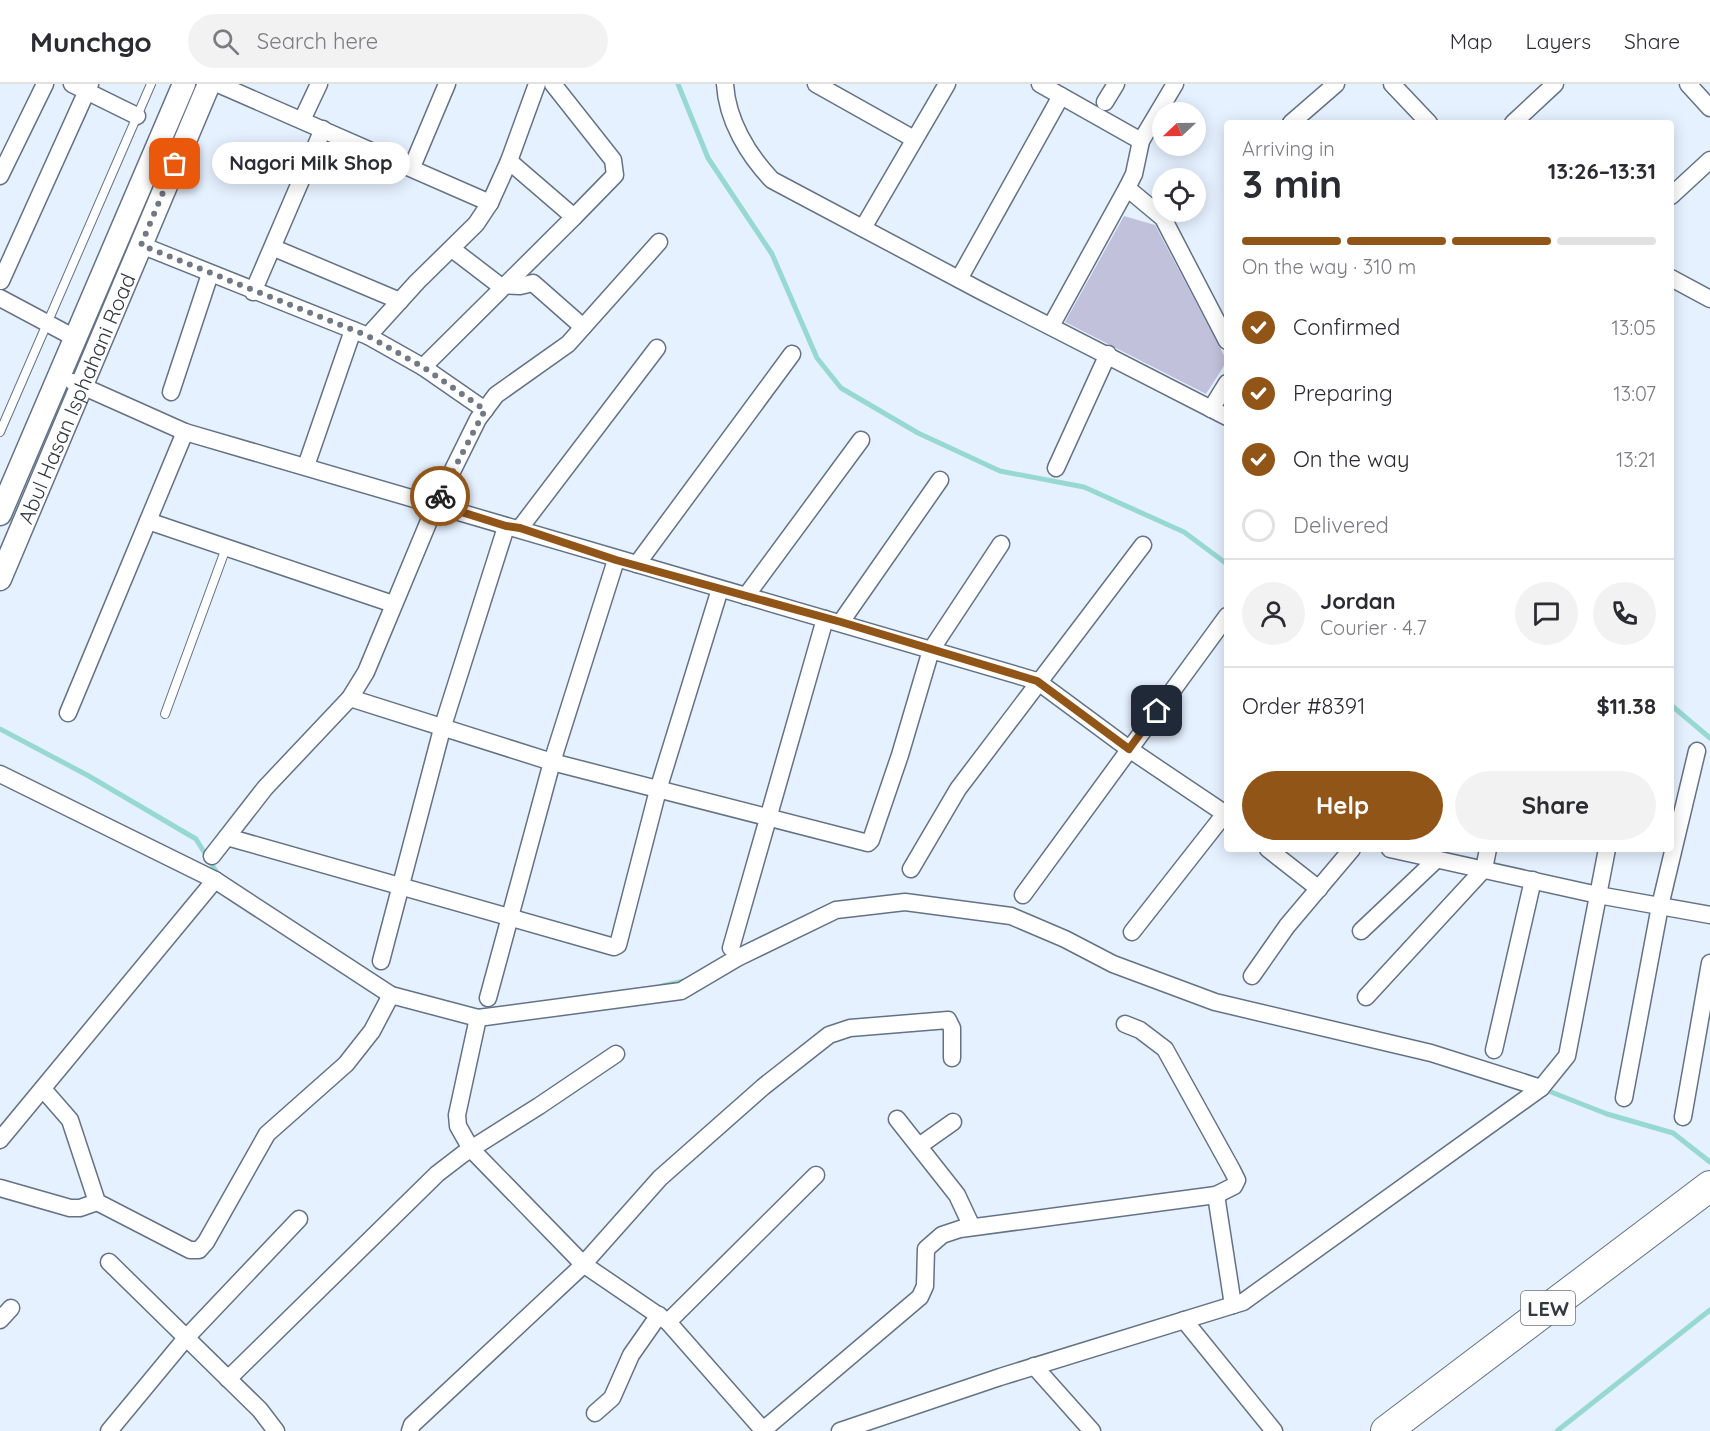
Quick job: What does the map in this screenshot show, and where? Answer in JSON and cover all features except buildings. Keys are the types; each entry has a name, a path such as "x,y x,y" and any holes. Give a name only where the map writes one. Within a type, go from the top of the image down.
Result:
{"highway":[{"name":"LEW","path":"1386,1431 1710,1186"}],"main road":[{"name":"Abul Hasan Isphahani Road","path":"0,514 183,84"},
{"name":"Abul Hasan Isphahani Road","path":"0,579 209,84"}],"street":[{"path":"0,176 45,84"},
{"path":"218,84 490,203"},
{"path":"302,120 319,84"},
{"path":"412,167 447,84"},
{"path":"306,466 360,333 400,301 476,224 490,203 509,161 537,84"},
{"path":"423,367 615,175 613,160 553,84"},
{"path":"724,84 726,103 753,160 772,180 1224,416"},
{"path":"816,84 914,140"},
{"path":"863,228 947,84"},
{"path":"1040,84 1141,141"},
{"path":"1105,102 1116,84"},
{"path":"1051,326 1127,188 1134,174 1141,141 1175,84"},
{"path":"1294,120 1336,84"},
{"path":"1516,120 1555,84"},
{"path":"1688,84 1710,108"},
{"path":"1396,85 1426,120"},
{"path":"1,281 83,86 137,116"},
{"path":"959,279 1062,96"},
{"path":"253,292 274,248 323,129"},
{"path":"1674,193 1710,160"},
{"path":"509,161 574,217"},
{"path":"1127,188 1163,218 1224,334"},
{"path":"212,856 265,788 350,698 366,672 436,504 485,410 496,395 568,344 659,242"},
{"path":"141,245 253,292 360,333 423,367 485,410"},
{"path":"274,248 400,301"},
{"path":"452,249 499,285 533,283 583,327"},
{"path":"171,392 210,274"},
{"path":"1674,280 1710,299"},
{"path":"0,298 75,338"},
{"path":"381,961 442,729 513,527 657,348"},
{"path":"637,564 792,354"},
{"path":"1056,468 1108,354"},
{"path":"59,375 185,432 436,504 616,560 833,620 1037,681 1129,749 1224,814"},
{"path":"1211,409 1224,388"},
{"path":"68,713 185,432"},
{"path":"747,596 861,440"},
{"path":"730,948 768,818 833,620 940,480"},
{"path":"148,521 393,604"},
{"path":"350,698 552,762 863,843 871,840 900,755 931,650 1001,544"},
{"path":"911,869 958,789 1037,681 1143,545"},
{"path":"488,998 552,762 616,560"},
{"path":"227,837 509,919 608,946 618,945 658,790 720,589"},
{"path":"1023,895 1224,620"},
{"path":"1674,847 1697,751"},
{"path":"0,774 215,880 391,995 478,1018 681,991 736,957 836,910 905,902 1011,916 1065,939 1113,964 1215,1002 1431,1053 1541,1088"},
{"path":"1132,932 1224,817"},
{"path":"1272,852 1319,889"},
{"path":"1252,976 1287,926 1350,852"},
{"path":"1404,852 1598,894 1710,915"},
{"path":"1366,997 1484,869 1487,852"},
{"path":"848,1430 1034,1366 1243,1302 1541,1088 1567,1056 1606,852"},
{"path":"1624,1098 1660,906 1673,852"},
{"path":"1361,932 1437,859"},
{"path":"0,1140 215,880"},
{"path":"1494,1050 1533,880"},
{"path":"1683,1117 1710,963"},
{"path":"43,1089 70,1120 97,1202 190,1250 199,1250 206,1242 267,1134 346,1065 372,1031 391,995"},
{"path":"478,1018 457,1115 458,1126 471,1149 584,1263 664,1319 763,1430 920,1297 925,1286 926,1249 942,1235 972,1227 1216,1195 1234,1186 1237,1180 1232,1170 1165,1049 1140,1030 1125,1024"},
{"path":"410,1431 412,1425 584,1263 660,1178 763,1087 829,1035 850,1028 948,1020 952,1028 952,1058"},
{"path":"228,1379 437,1174 471,1149 616,1054"},
{"path":"897,1119 957,1195 972,1227"},
{"path":"919,1146 953,1122"},
{"path":"595,1413 612,1398 631,1355 664,1319 816,1175"},
{"path":"0,1188 70,1208 80,1208 97,1202"},
{"path":"1216,1195 1233,1305"},
{"path":"109,1431 186,1338 299,1219"},
{"path":"109,1262 260,1410 276,1431"},
{"path":"1184,1320 1274,1431"},
{"path":"1034,1366 1092,1431"}],"lane":[{"path":"0,432 151,84"},
{"path":"165,714 226,548"}],"waterway":[{"path":"678,84 708,158 772,254 817,358 841,388 918,433 1000,471 1084,487 1184,532 1224,562"},
{"path":"1674,708 1710,738"},
{"path":"0,729 87,775 196,839 219,876"},
{"path":"662,986 688,980"},
{"path":"1546,1090 1607,1114 1673,1133 1710,1162"},
{"path":"1557,1431 1710,1310"}],"way so far":[{"path":"175,164 141,245 253,292 368,336 423,367 485,410 478,419 440,496"}],"place":[{"name":"Nagori Milk Shop","path":"175,164"}],"route":[{"path":"440,496 436,504 506,526 520,528 616,560 841,622 1037,681 1129,749 1157,711"}]}
